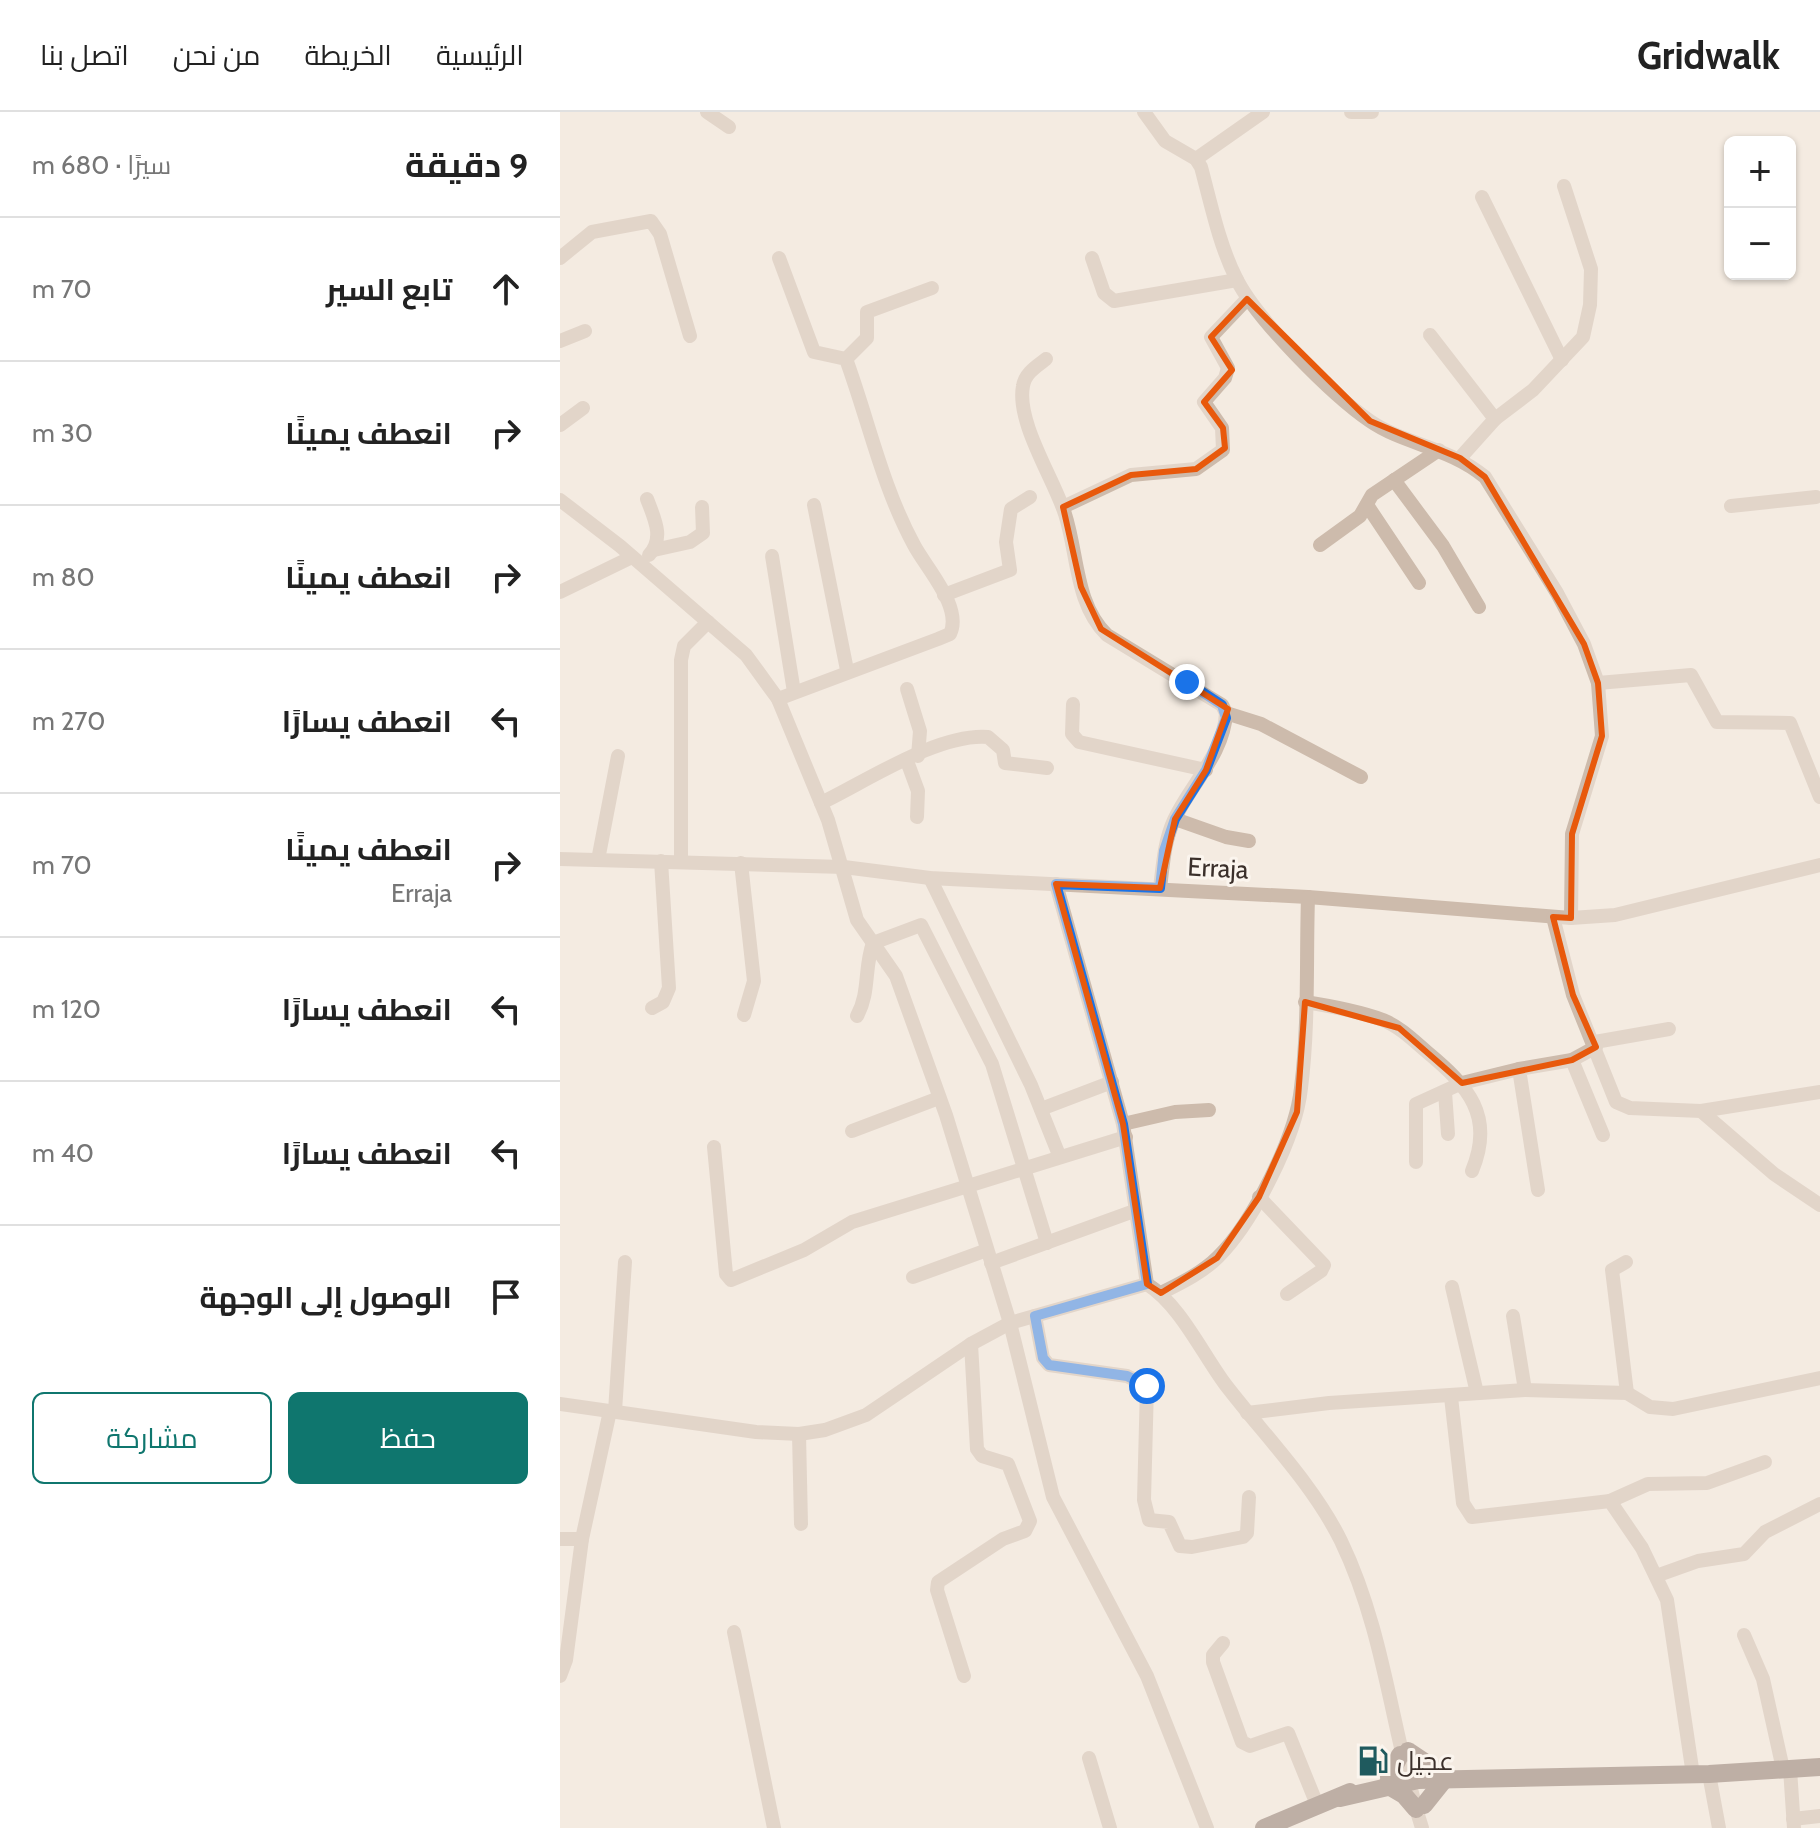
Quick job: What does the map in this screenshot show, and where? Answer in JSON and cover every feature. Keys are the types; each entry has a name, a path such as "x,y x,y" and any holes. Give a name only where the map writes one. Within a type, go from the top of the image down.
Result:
{"main road":[{"path":"1264,1828 1404,1772 1441,1775 1492,1771 1508,1776 1701,1774 1820,1767"},
{"path":"1404,1772 1441,1775"},
{"path":"1404,1772 1404,1795 1420,1807 1441,1775"}],"street":[{"path":"707,112 729,127"},
{"path":"1144,112 1165,141 1196,159 1237,280 1247,299 1313,370 1370,421 1460,458 1485,477 1499,494 1584,644 1598,683 1602,736 1572,834 1571,918"},
{"path":"1196,159 1263,112"},
{"path":"1351,112 1372,112"},
{"path":"1460,458 1495,419 1533,390 1583,337 1591,269 1564,186"},
{"path":"1482,197 1562,360"},
{"path":"560,258 592,232 651,221 660,234 690,336"},
{"path":"779,258 814,352 846,359"},
{"path":"1092,258 1104,293 1114,301 1237,280"},
{"path":"846,359 867,338 867,312 932,288"},
{"path":"1063,507 1131,475 1196,469 1223,450 1222,428 1204,402 1225,378 1228,368 1211,337 1247,299"},
{"path":"560,341 585,331"},
{"path":"1430,335 1495,419"},
{"path":"778,699 847,670 950,634 953,623 944,595 914,546 886,487 846,359"},
{"path":"1046,359 1028,374 1022,387 1037,447 1063,507 1081,587 1101,629 1222,705 1226,713 1206,770 1175,819 1164,851 1160,888"},
{"path":"560,425 583,408"},
{"path":"1320,545 1360,516 1372,495 1439,450"},
{"path":"1394,480 1443,546 1479,607"},
{"path":"944,595 1010,570 1006,542 1011,509 1030,497"},
{"path":"647,499 658,528 654,550"},
{"path":"1731,506 1819,499"},
{"path":"560,500 637,561 746,655 778,699 844,867 857,920 896,976 939,1098 1010,1323 1053,1497 1160,1704 1207,1828"},
{"path":"814,505 847,670"},
{"path":"1367,505 1419,583"},
{"path":"560,592 637,561 654,550 698,539 703,533 702,507"},
{"path":"772,556 794,692"},
{"path":"681,862 681,660 684,646 708,622"},
{"path":"1598,683 1691,675 1717,722 1790,723 1820,797"},
{"path":"907,689 920,731 912,758 918,791 917,817"},
{"path":"1073,704 1072,734 1079,742 1206,770"},
{"path":"1226,713 1261,724 1361,777"},
{"path":"821,803 957,739 988,737 1003,750 1005,763 1047,768"},
{"path":"598,860 618,756"},
{"path":"1175,819 1226,837 1249,841"},
{"name":"Erraja","path":"560,859 844,867 930,878 1308,897 1571,918 1615,915 1820,865"},
{"path":"652,1008 663,1002 669,988 661,861"},
{"path":"741,863 754,981 744,1015"},
{"path":"930,878 1016,1054 1059,1155"},
{"path":"1056,884 1124,1130 1147,1284 1161,1293 1247,1413 1318,1503 1340,1539 1376,1641 1396,1722 1404,1772 1430,1828"},
{"path":"1161,1293 1217,1258 1259,1197 1297,1112 1301,1088 1308,897"},
{"path":"1553,917 1573,995 1596,1044 1615,1098 1623,1107 1701,1111 1820,1092"},
{"path":"873,943 917,925 924,928 992,1064 1047,1243"},
{"path":"857,1016 864,1004 865,972 873,943"},
{"path":"1305,1002 1370,1017 1399,1028 1462,1083 1475,1104 1482,1143 1472,1171"},
{"path":"1416,1162 1414,1108 1422,1099 1462,1083 1572,1060 1596,1044 1669,1029"},
{"path":"992,1064 1016,1054"},
{"path":"1572,1060 1603,1135"},
{"path":"1519,1069 1538,1190"},
{"path":"1041,1109 1112,1082"},
{"path":"1445,1092 1448,1134"},
{"path":"852,1131 939,1098"},
{"path":"714,1147 726,1274 731,1280 804,1250 852,1222 1059,1155 1175,1112 1209,1110"},
{"path":"1701,1111 1774,1174 1820,1205"},
{"path":"1259,1197 1324,1265 1321,1271 1287,1294"},
{"path":"913,1277 1047,1243 1134,1211"},
{"path":"560,1676 566,1660 582,1539 612,1411 625,1262"},
{"path":"1626,1262 1612,1270 1627,1393"},
{"path":"560,1404 756,1432 799,1434 844,1425 866,1415 971,1344 1010,1323 1147,1284"},
{"path":"1452,1287 1477,1393"},
{"path":"1035,1316 1043,1358 1049,1365 1127,1376 1147,1386 1144,1500 1149,1520 1169,1522 1180,1546 1192,1547 1243,1537 1247,1533 1249,1497"},
{"path":"1513,1316 1525,1390"},
{"path":"964,1676 937,1590 938,1582 1030,1525 1008,1464 982,1456 977,1449 971,1344"},
{"path":"1247,1413 1329,1403 1525,1390 1627,1393 1650,1407 1673,1409 1820,1378"},
{"path":"1451,1397 1463,1503 1472,1517 1610,1501 1648,1484 1707,1483 1765,1462"},
{"path":"799,1434 801,1524"},
{"path":"1610,1501 1656,1576 1667,1600 1701,1774 1719,1828"},
{"path":"1656,1576 1698,1561 1744,1554 1765,1532 1820,1504"},
{"path":"560,1539 582,1539"},
{"path":"734,1632 774,1828"},
{"path":"1744,1635 1760,1670 1787,1769 1794,1823 1820,1816"},
{"path":"1223,1643 1213,1655 1213,1662 1242,1742 1250,1746 1288,1733 1318,1807"},
{"path":"1089,1758 1110,1828"},
{"path":"1420,1807 1422,1828"}],"highlighted area":[{"path":"1247,299 1370,421 1460,458 1485,477 1584,644 1598,683 1602,736 1572,834 1571,918 1553,917 1573,995 1596,1047 1572,1060 1462,1083 1399,1028 1305,1002 1297,1112 1259,1197 1217,1258 1161,1293 1147,1284 1123,1124 1056,884 1160,888 1175,819 1206,770 1228,709 1101,629 1081,587 1063,507 1131,475 1196,469 1225,448 1223,428 1204,402 1232,370 1211,337"}],"place":[{"name":"عجيل","path":"1373,1761"}],"route":[{"path":"1147,1386 1141,1380 1127,1376 1049,1365 1043,1358 1035,1316 1147,1284 1134,1211 1126,1137 1056,884 1160,888 1164,851 1175,819 1206,770 1226,718 1222,705 1187,682"}]}
